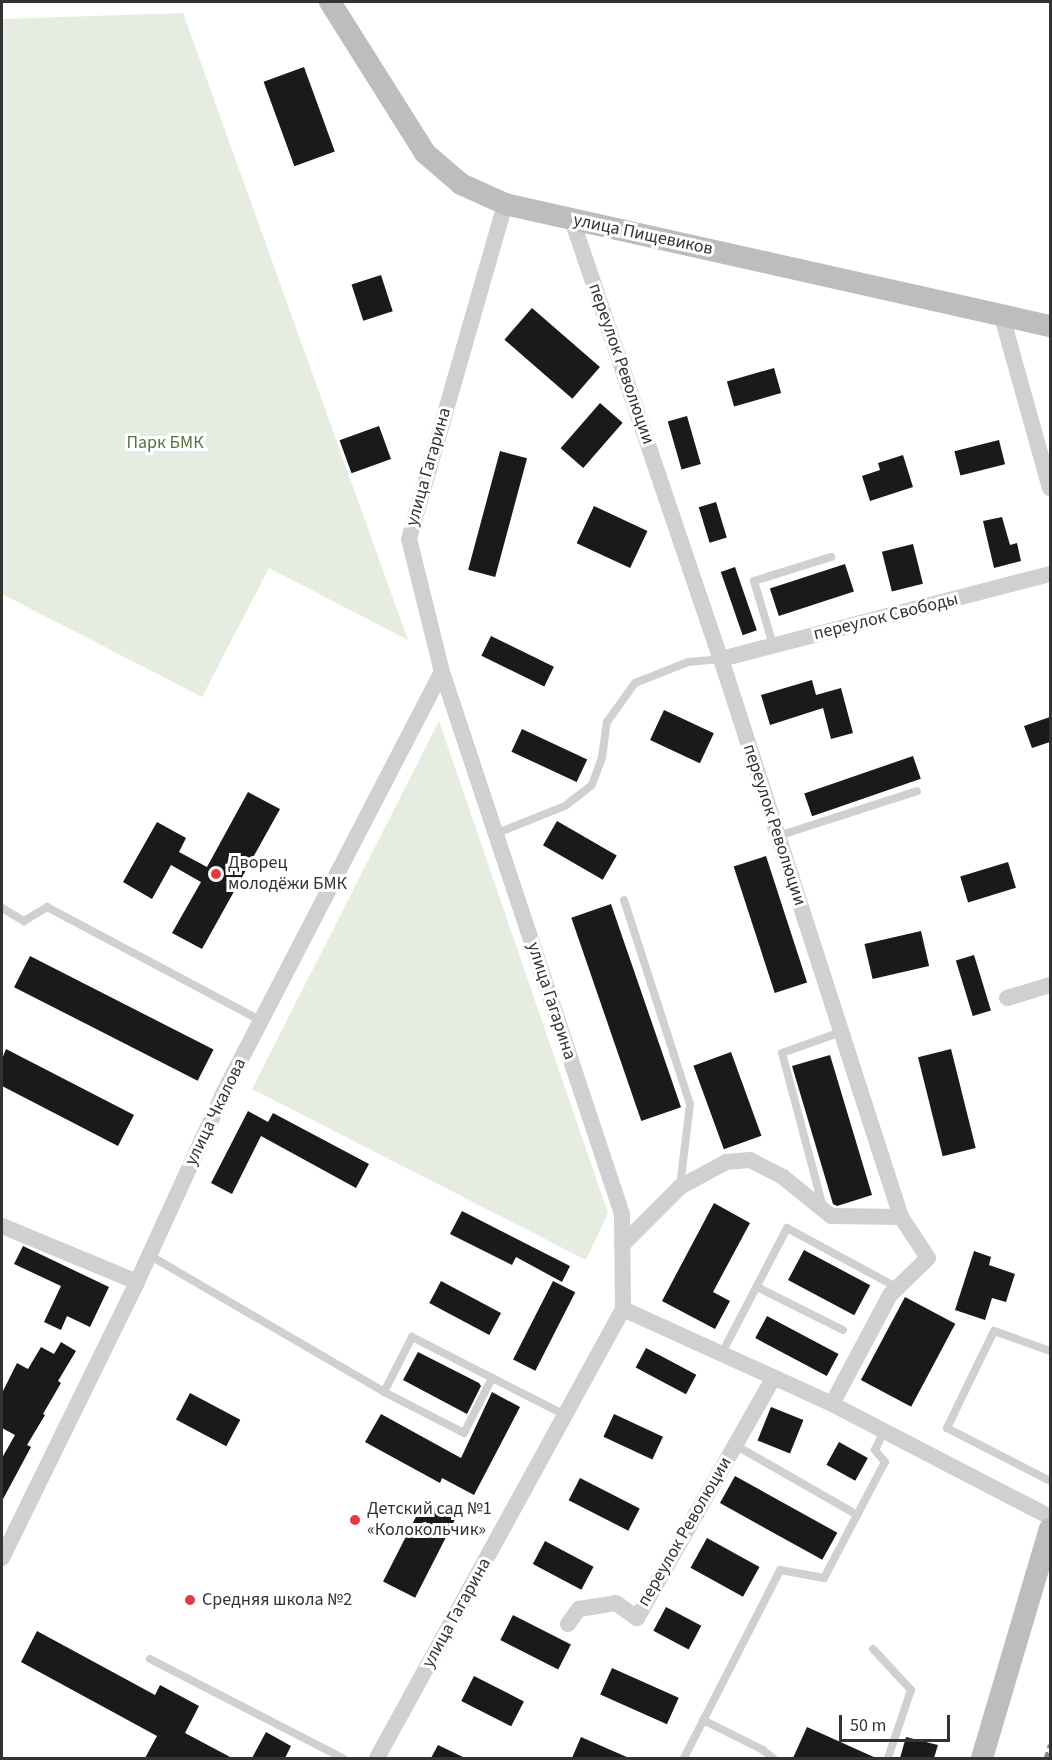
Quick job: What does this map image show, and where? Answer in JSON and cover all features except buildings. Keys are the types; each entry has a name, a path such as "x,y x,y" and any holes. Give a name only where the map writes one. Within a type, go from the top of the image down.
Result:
{"street":[{"name":"улица Пищевиков","path":"330,2 425,153 461,184 505,204 1050,326"},
{"name":"улица Гагарина","path":"377,1758 623,1309 622,1214 442,672 409,539 505,204"},
{"name":"переулок Революции","path":"572,220 721,659 901,1217 928,1258 890,1295 832,1404"},
{"path":"1000,314 1050,488"},
{"name":"переулок Свободы","path":"721,659 1050,574"},
{"name":"улица Чкалова","path":"2,1558 137,1282 225,1090 442,672"},
{"path":"1006,998 1050,985"},
{"path":"622,1245 680,1187 726,1162 750,1160 783,1178 831,1216 901,1217"},
{"path":"2,1226 137,1282"},
{"path":"623,1309 832,1404 1050,1517"},
{"name":"переулок Революции","path":"568,1624 579,1609 616,1603 636,1618 774,1377"},
{"path":"982,1758 1050,1529"}],"lane":[{"path":"773,645 754,581 831,557"},
{"path":"495,834 565,806 592,785 602,757 607,722 635,683 688,662 721,659"},
{"path":"778,836 917,791"},
{"path":"624,900 690,1104 680,1187"},
{"path":"2,908 24,921 46,907 261,1021"},
{"path":"824,1210 782,1053 842,1032"},
{"path":"722,1353 787,1228 898,1288"},
{"path":"149,1255 384,1392 464,1432 492,1378"},
{"path":"757,1287 843,1330"},
{"path":"1050,1351 994,1331 947,1428 1050,1482"},
{"path":"384,1392 412,1337 565,1415"},
{"path":"684,1758 780,1570 824,1578 885,1462 875,1450 884,1431"},
{"path":"735,1444 857,1515"},
{"path":"873,1649 911,1690 888,1758"},
{"path":"150,1659 343,1758"},
{"path":"704,1720 763,1750 773,1758"}],"green space":[{"name":"Парк БМК","path":"183,13 408,640 269,568 202,697 2,594 2,19"},
{"path":"439,721 608,1213 586,1260 252,1089"}],"railway":[{"path":"1046,1758 1050,1745"}],"place":[{"name":"Дворец молодёжи БМК","path":"216,874"},
{"name":"Детский сад №1 «Колокольчик»","path":"355,1520"},
{"name":"Средняя школа №2","path":"190,1600"}]}
